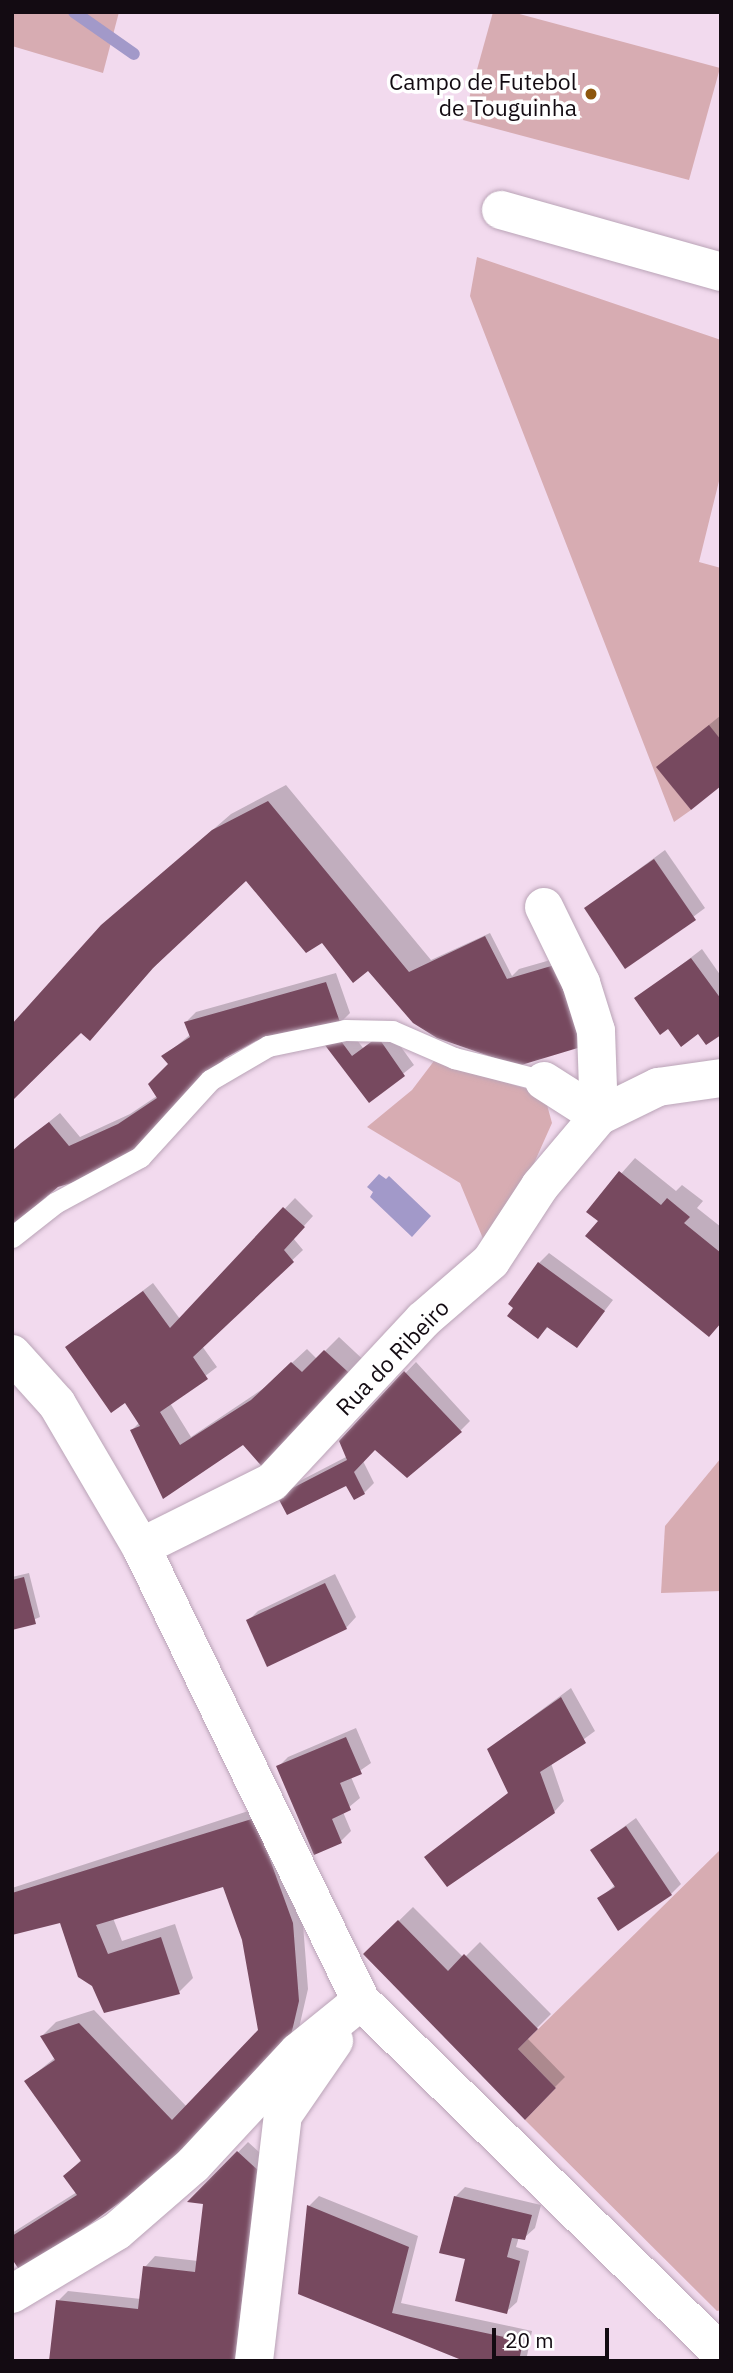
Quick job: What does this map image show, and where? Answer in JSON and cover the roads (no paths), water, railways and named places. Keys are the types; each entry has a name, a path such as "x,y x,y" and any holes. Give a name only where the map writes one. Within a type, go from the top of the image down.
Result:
{"street":[{"path":"501,210 721,272"},
{"path":"544,907 581,983 596,1031 599,1116"},
{"name":"Rua do Ribeiro","path":"141,1547 272,1482 423,1320 491,1261 540,1186 599,1116 658,1087 721,1078"},
{"path":"544,1081 599,1116"},
{"path":"12,1354 57,1404 141,1547 361,2001 721,2353"},
{"path":"12,2294 117,2231 193,2165 298,2052 361,2001"},
{"path":"254,2361 283,2115 361,2001"}],"lane":[{"path":"12,1237 55,1203 140,1157 210,1080 268,1046 345,1030 392,1031 454,1058 544,1081"}],"waterway":[{"path":"74,12 134,54"}],"place":[{"name":"Campo de Futebol de Touguinha","path":"591,94"}]}
